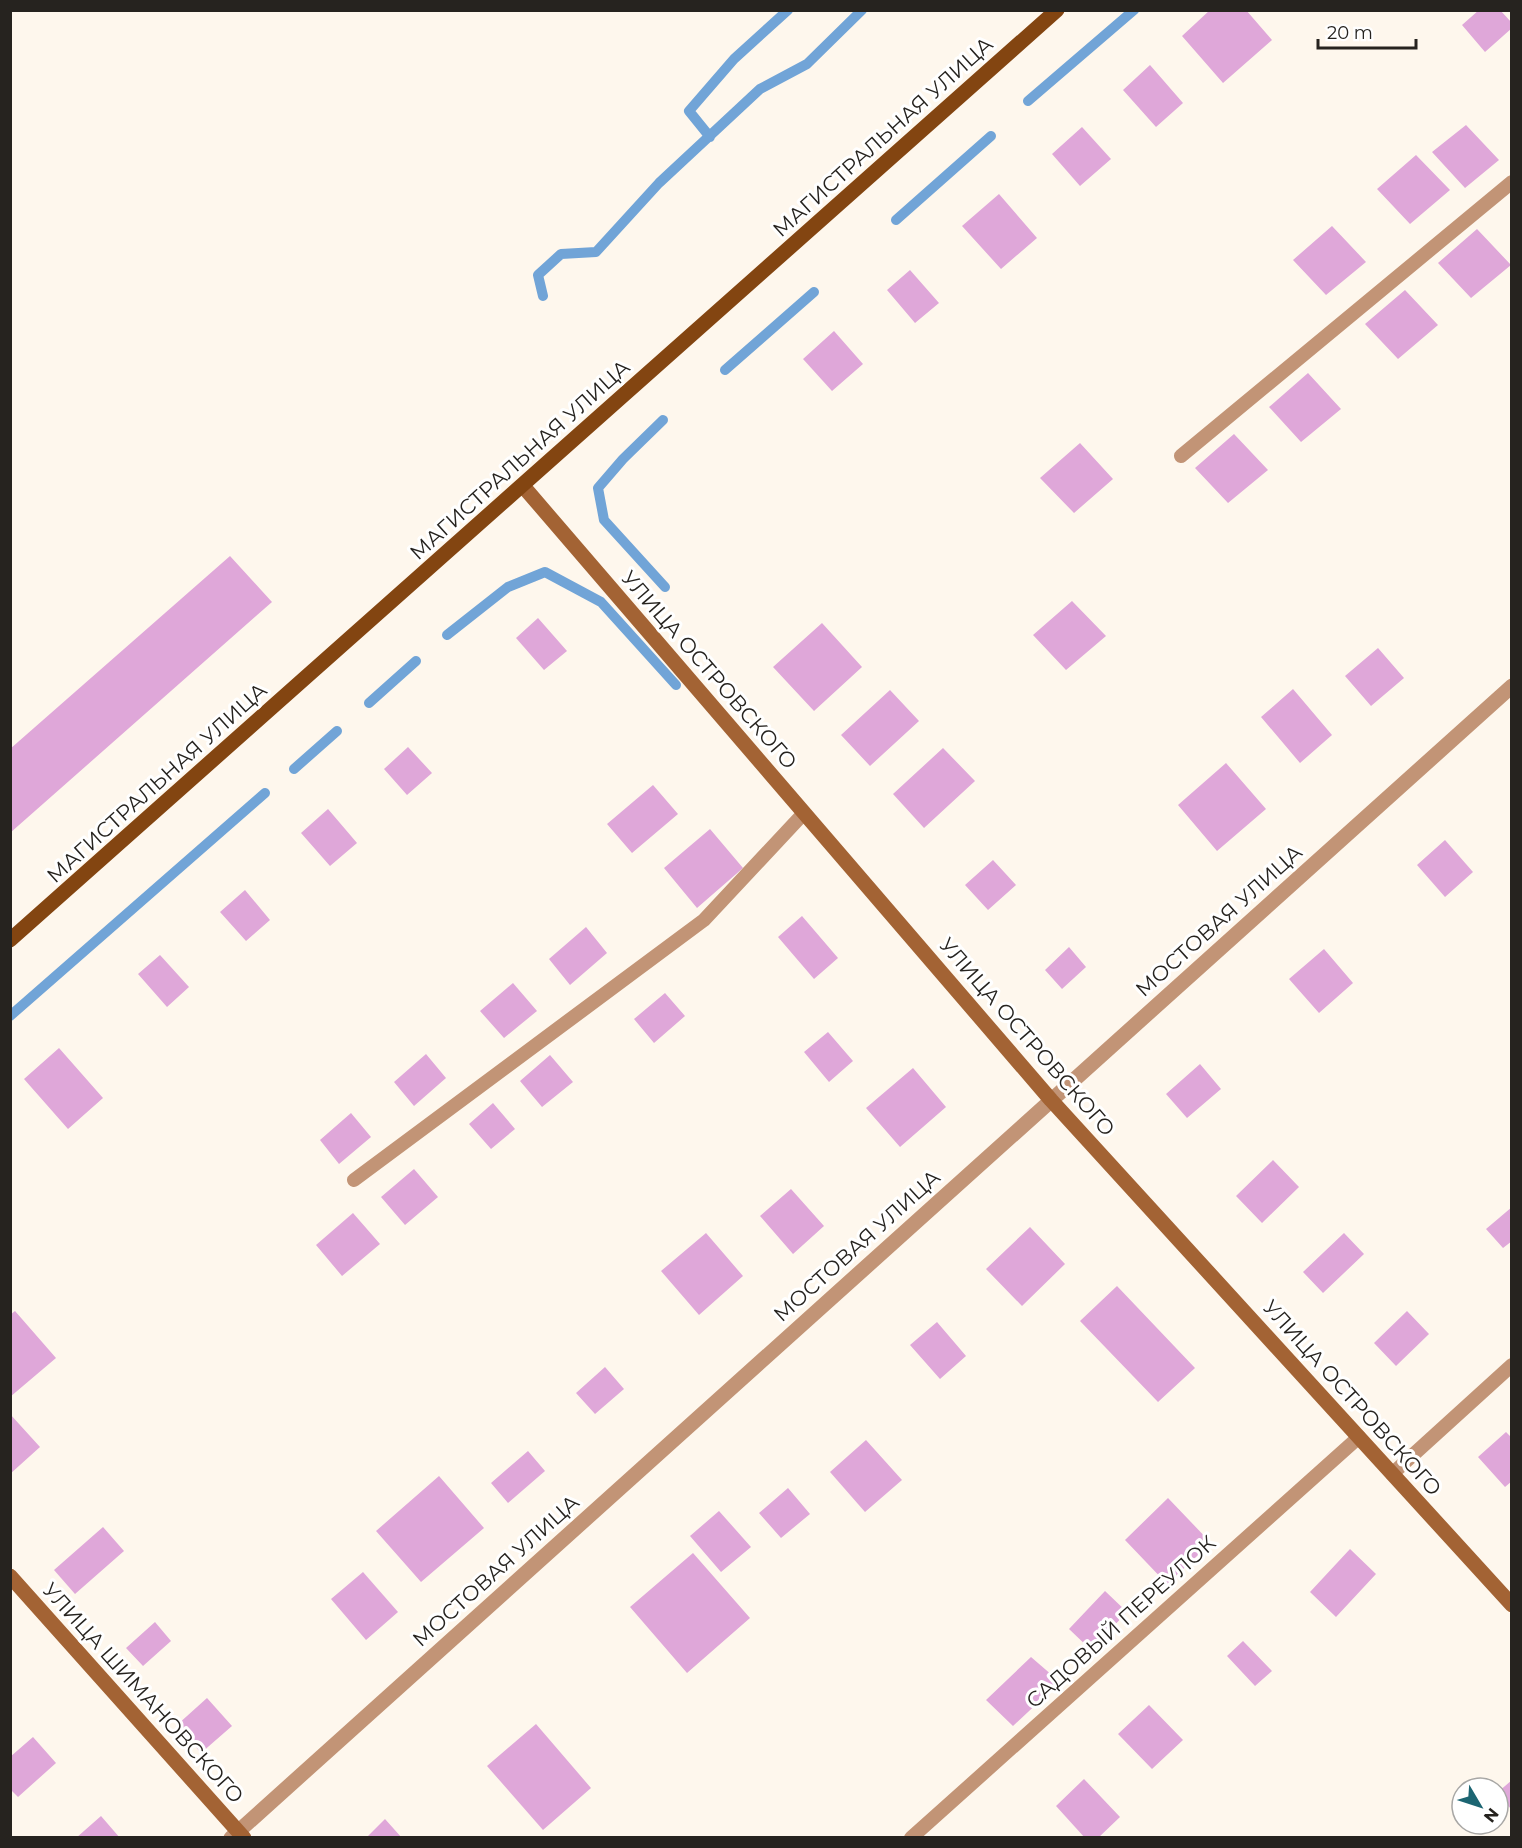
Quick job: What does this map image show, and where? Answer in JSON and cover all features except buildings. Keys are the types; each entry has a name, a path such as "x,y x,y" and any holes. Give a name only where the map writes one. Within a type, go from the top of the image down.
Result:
{"main road":[{"name":"МАГИСТРАЛЬНАЯ УЛИЦА","path":"10,940 1057,10"}],"street":[{"name":"УЛИЦА ОСТРОВСКОГО","path":"523,486 1051,1100 1512,1605"},
{"name":"МОСТОВАЯ УЛИЦА","path":"238,1835 1512,686"},
{"name":"УЛИЦА ШИМАНОВСКОГО","path":"10,1576 238,1835"}],"lane":[{"path":"1181,456 1512,182"},
{"path":"354,1180 704,920 804,813"},
{"path":"1392,1474 1512,1365"},
{"name":"САДОВЫЙ ПЕРЕУЛОК","path":"911,1838 1359,1437"}],"waterway":[{"path":"710,137 689,111 734,59 788,10"},
{"path":"543,296 538,275 561,254 596,252 659,183 760,89 807,64 862,10"},
{"path":"1028,101 1134,10"},
{"path":"896,220 991,136"},
{"path":"725,370 814,292"},
{"path":"663,420 623,459 598,488 604,520 665,587"},
{"path":"447,635 508,587 545,572 601,602 676,685"},
{"path":"369,703 416,661"},
{"path":"294,769 337,731"},
{"path":"10,1016 265,793"}]}
